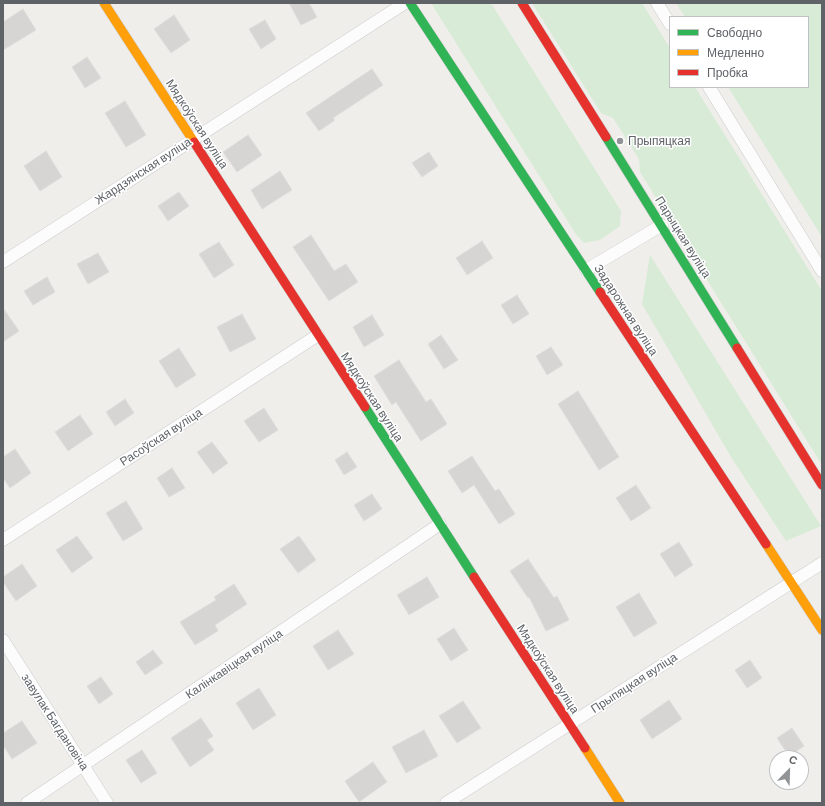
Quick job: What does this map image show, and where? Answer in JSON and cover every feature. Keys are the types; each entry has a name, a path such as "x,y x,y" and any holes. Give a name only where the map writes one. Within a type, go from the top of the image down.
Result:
{"street":[{"name":"Мядкоўская вуліца","path":"104,3 620,803"},
{"name":"Жардзянская вуліца","path":"3,262 405,3"},
{"name":"Задарожная вуліца","path":"410,3 822,630"},
{"name":"Парыцкая вуліца","path":"522,3 662,225 822,484"},
{"path":"657,3 669,22"},
{"path":"710,88 822,270"},
{"path":"586,270 662,225"},
{"name":"Расоўская вуліца","path":"3,540 318,335"},
{"name":"Калінкавіцкая вуліца","path":"27,803 84,766 440,524"},
{"name":"Прыпяцкая вуліца","path":"446,803 822,563"},
{"name":"завулак Багдановіча","path":"3,640 107,803"}],"green space":[{"path":"431,3 491,3 621,211 620,226 600,240 584,243 575,233"},
{"path":"532,3 642,3 669,46 669,88 696,88 822,291 822,465 640,172 639,159 613,118 601,113"},
{"path":"676,3 822,3 822,237 729,88 809,88 809,16 684,16"},
{"path":"650,255 821,526 786,541 731,457 642,304"}],"building":[{"path":"289,3 309,3 317,17 301,25"},
{"path":"23,9 36,30 3,50 3,22"},
{"path":"174,15 190,40 171,53 154,29"},
{"path":"265,20 276,39 261,49 249,29"},
{"path":"87,57 101,78 85,88 72,67"},
{"path":"372,69 383,85 333,118 335,120 319,131 306,113"},
{"path":"125,101 146,135 126,147 105,113"},
{"path":"248,135 262,155 237,172 223,152"},
{"path":"46,151 62,177 40,191 24,166"},
{"path":"429,152 438,166 422,177 412,163"},
{"path":"280,171 292,190 262,209 251,190"},
{"path":"179,192 189,206 168,221 158,206"},
{"path":"311,235 334,271 346,264 358,282 329,301 293,247"},
{"path":"482,241 493,258 467,275 456,258"},
{"path":"219,242 234,265 214,278 199,254"},
{"path":"98,253 109,272 88,284 77,264"},
{"path":"47,277 55,292 33,305 24,291"},
{"path":"517,295 529,314 513,324 501,305"},
{"path":"3,308 19,331 3,342"},
{"path":"242,314 256,339 230,352 217,327"},
{"path":"372,315 384,335 364,347 353,327"},
{"path":"441,335 458,360 444,369 428,344"},
{"path":"551,347 563,365 547,375 536,356"},
{"path":"179,348 196,375 176,388 159,361"},
{"path":"399,360 426,402 431,399 447,424 421,441 396,402 392,405 374,376"},
{"path":"578,391 619,457 599,470 558,404"},
{"path":"125,399 134,413 115,426 106,412"},
{"path":"264,408 278,430 259,442 244,421"},
{"path":"80,415 93,434 68,451 55,432"},
{"path":"212,442 228,463 213,474 197,452"},
{"path":"15,449 31,473 10,488 3,478 3,457"},
{"path":"347,452 357,467 344,475 335,460"},
{"path":"472,456 495,491 499,489 515,514 499,524 474,485 462,493 448,471"},
{"path":"172,468 185,488 169,497 157,478"},
{"path":"636,485 651,508 631,521 616,498"},
{"path":"372,494 382,509 364,521 354,505"},
{"path":"126,501 143,529 123,541 106,513"},
{"path":"77,536 93,558 72,573 56,550"},
{"path":"299,536 316,560 298,573 280,549"},
{"path":"679,542 693,565 675,577 660,554"},
{"path":"528,559 554,598 557,596 569,620 546,631 529,597 528,598 510,571"},
{"path":"22,564 37,586 16,601 3,582 3,577"},
{"path":"427,577 439,597 409,615 397,595"},
{"path":"234,584 247,604 215,625 218,631 195,645 180,622 216,600 214,597"},
{"path":"639,593 657,623 634,637 616,607"},
{"path":"454,628 468,650 451,661 437,639"},
{"path":"338,630 354,654 328,670 313,646"},
{"path":"153,650 163,663 145,675 136,662"},
{"path":"750,660 762,678 747,688 735,670"},
{"path":"101,677 113,694 99,704 87,686"},
{"path":"259,688 276,715 253,730 236,703"},
{"path":"669,700 682,719 652,739 640,720"},
{"path":"463,701 481,728 457,743 439,716"},
{"path":"201,718 213,736 207,740 214,750 190,767 171,738"},
{"path":"22,721 37,743 12,759 3,745 3,733"},
{"path":"792,728 804,746 798,750 785,750 777,738"},
{"path":"424,730 438,756 406,773 392,747"},
{"path":"142,750 157,773 141,783 126,760"},
{"path":"373,762 387,782 359,802 345,781"}],"traffic: fast":[{"path":"410,3 600,292"},
{"path":"606,137 737,348"},
{"path":"365,407 474,577"}],"traffic: slow":[{"path":"104,3 194,142"},
{"path":"766,544 822,630"},
{"path":"585,748 620,803"}],"traffic: jam":[{"path":"522,3 606,137"},
{"path":"194,142 365,407"},
{"path":"600,292 766,544"},
{"path":"737,348 822,485"},
{"path":"474,577 585,748"}],"place":[{"name":"Прыпяцкая","path":"620,141"}]}
